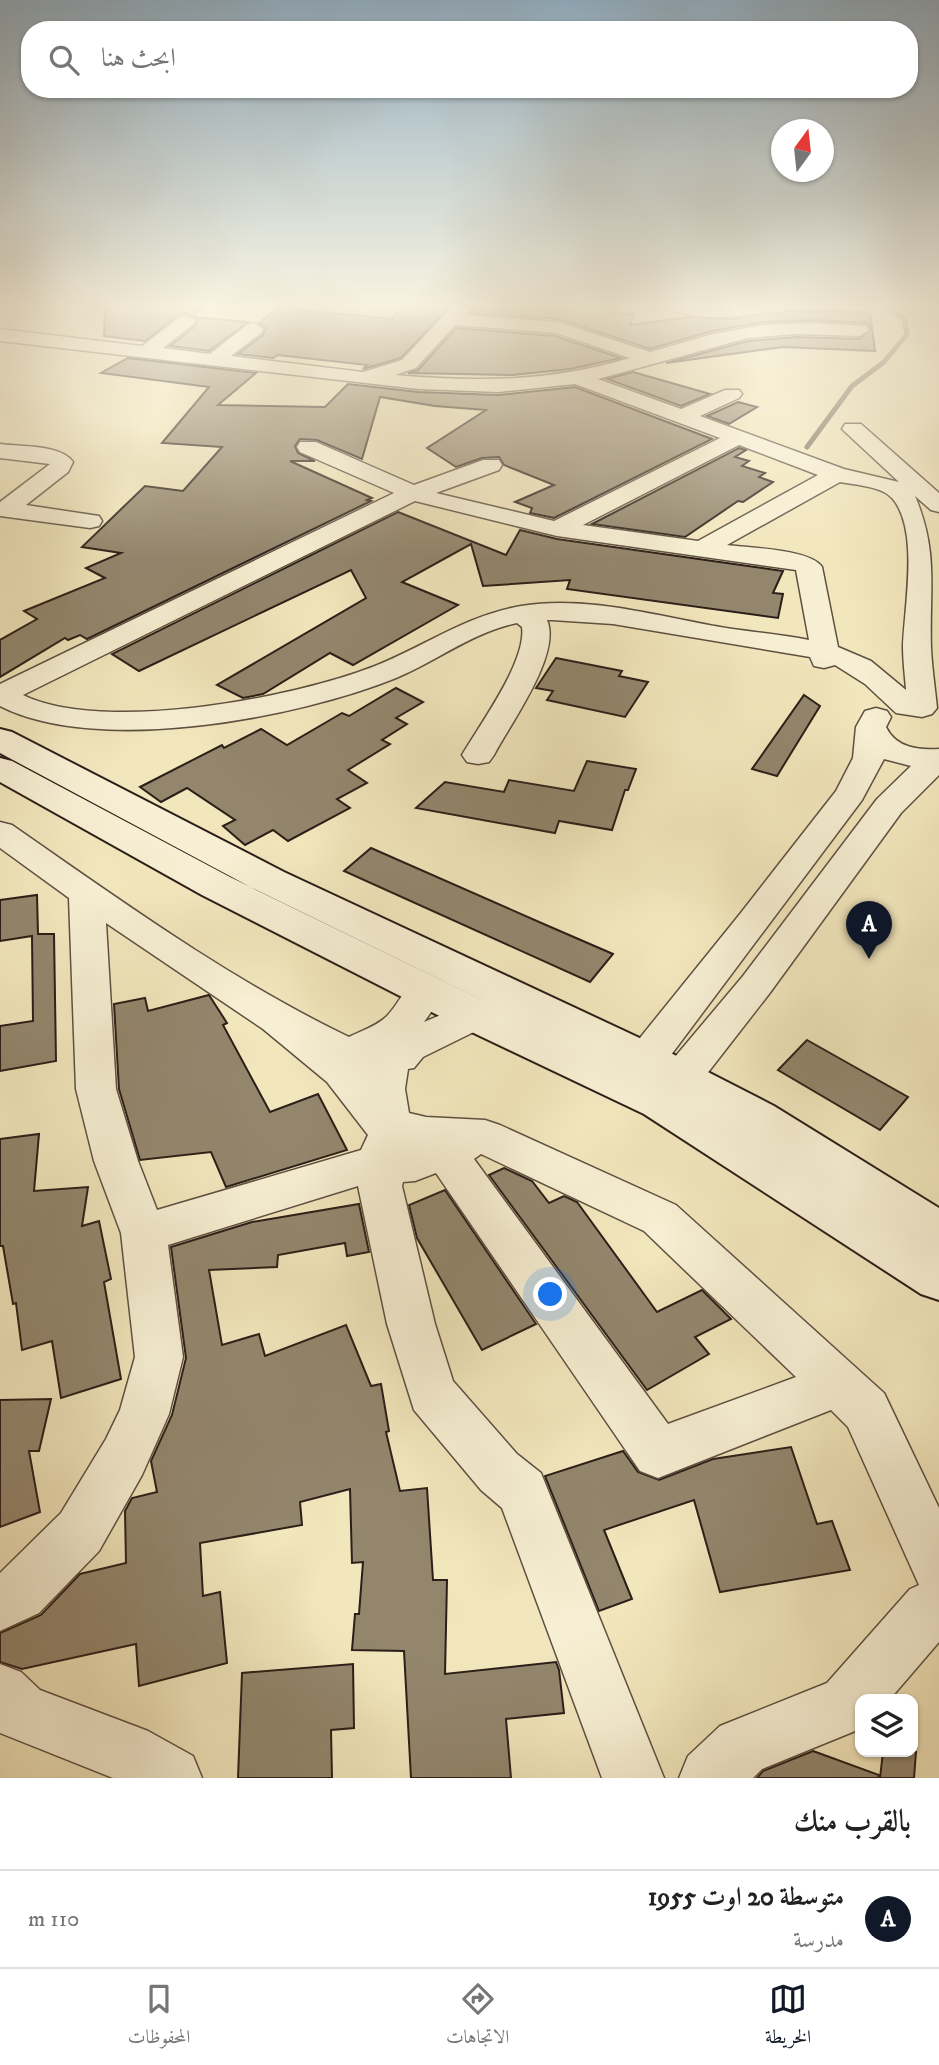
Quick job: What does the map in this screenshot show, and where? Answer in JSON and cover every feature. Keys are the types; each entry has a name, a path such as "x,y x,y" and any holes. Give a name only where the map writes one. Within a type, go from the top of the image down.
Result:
{"main road":[{"path":"0,739 671,1091 939,1278"},
{"path":"0,768 216,886 474,1015 633,1072"},
{"path":"671,1091 758,1119 939,1234"}],"street":[{"path":"609,391 837,474 892,487 917,485"},
{"path":"679,418 732,394"},
{"path":"853,429 939,505"},
{"path":"557,529 739,437"},
{"path":"3,510 60,467 62,462 4,443"},
{"path":"308,447 413,493 557,529 791,560 809,567 825,656"},
{"path":"491,465 413,493 0,695 37,711 82,718 128,720 191,716 290,702 343,688 387,672 471,629 535,613 825,656 853,663 922,709"},
{"path":"702,549 837,474"},
{"path":"892,487 902,494 915,519 930,571 918,648 922,709"},
{"path":"3,510 90,521"},
{"path":"478,755 533,658 537,635 535,613"},
{"path":"633,1072 753,923 850,793 869,758 874,719 882,712 922,709"},
{"path":"871,727 874,736 896,753 938,758"},
{"path":"671,1091 889,806 938,758"},
{"path":"0,832 86,893 277,1019 341,1071 370,1110 427,1145 660,1218 866,1409 939,1568"},
{"path":"0,1603 19,1593 80,1532 124,1457 144,1413 159,1357 144,1233 116,1161 96,1089 86,893"},
{"path":"427,991 383,1048 385,1089 658,1453 838,1384"},
{"path":"277,1019 383,1048 474,1015"},
{"path":"144,1233 427,1145"},
{"path":"427,1145 380,1186 411,1324 432,1394 499,1472 522,1491 633,1778"},
{"path":"710,1778 741,1747 847,1705 930,1609 939,1605"},
{"path":"0,1693 21,1712 127,1752 171,1778"}],"building":[{"path":"206,391 235,391 218,405 325,407 341,391 498,395 537,391 585,391 712,439 554,518 530,513 532,508 515,502 554,485 504,465 499,457 482,458 456,467 427,448 486,410 435,406 380,397 362,459 317,440 300,439 295,446 298,453 315,461 290,461 372,498 367,500 371,501 87,639 80,635 68,640 65,638 0,677 0,640 37,619 24,611 105,578 86,568 121,553 82,547 145,486 183,491 222,447 162,443"},
{"path":"640,391 699,391 710,394 681,406"},
{"path":"738,402 757,407 729,424 707,416"},
{"path":"739,448 746,450 735,457 749,461 742,466 765,473 759,477 773,482 743,502 738,501 685,537 592,524"},
{"path":"398,512 506,555 520,530 557,539 783,571 773,593 783,594 778,618 567,589 570,580 483,586 471,544 402,582 458,605 353,665 330,653 263,694 243,698 217,685 366,598 351,570 139,671 112,654"},
{"path":"556,658 622,671 619,676 648,682 625,717 547,700 553,691 536,688"},
{"path":"396,688 423,702 396,718 407,724 382,740 390,744 348,770 367,783 337,799 350,808 288,841 273,830 245,845 223,826 235,820 187,788 161,802 140,787 222,745 224,748 261,729 287,745 342,713 349,716"},
{"path":"804,695 820,706 777,776 752,769"},
{"path":"587,761 636,769 628,790 625,790 612,830 559,821 555,833 416,808 445,782 504,792 509,780 574,791"},
{"path":"371,848 613,954 590,982 344,871"},
{"path":"37,895 38,934 54,934 56,1061 0,1071 0,1026 33,1021 32,936 0,941 0,900"},
{"path":"209,995 227,1023 223,1025 270,1112 318,1094 347,1150 226,1187 211,1152 140,1160 119,1089 114,1004 145,998 148,1011"},
{"path":"807,1040 908,1097 880,1130 778,1070"},
{"path":"39,1134 34,1191 88,1187 82,1226 99,1221 111,1279 104,1282 121,1379 61,1398 52,1341 22,1350 16,1303 13,1304 3,1246 0,1246 0,1139"},
{"path":"504,1168 532,1181 549,1203 564,1196 577,1202 657,1312 702,1290 731,1319 695,1337 709,1354 647,1390 489,1175"},
{"path":"445,1190 536,1324 482,1350 417,1238 409,1205"},
{"path":"359,1204 369,1252 347,1256 345,1243 278,1255 277,1267 209,1270 222,1345 259,1334 265,1356 346,1325 371,1386 381,1384 389,1431 386,1432 400,1491 427,1488 433,1580 447,1580 445,1674 556,1662 559,1670 564,1713 506,1719 511,1778 411,1778 404,1651 352,1650 355,1614 359,1614 363,1562 352,1563 350,1489 300,1502 302,1525 200,1543 203,1596 220,1592 227,1663 139,1686 136,1644 22,1669 0,1662 0,1633 41,1615 80,1574 126,1563 125,1511 132,1498 157,1492 151,1461 172,1415 186,1358 171,1247 252,1222"},
{"path":"51,1399 39,1451 29,1451 40,1512 0,1527 0,1400"},
{"path":"791,1447 817,1524 832,1521 850,1570 720,1592 694,1500 604,1530 632,1599 599,1611 545,1476 623,1451 638,1472 659,1480 713,1459"},
{"path":"353,1664 354,1728 331,1730 332,1778 238,1778 242,1673"},
{"path":"813,1751 879,1775 878,1778 757,1778 763,1771"},
{"path":"882,1757 916,1757 914,1778 880,1778"}],"waterway":[{"path":"807,447 848,391"}],"place":[{"name":"متوسطة 20 اوت 1955","path":"869,959"}]}
